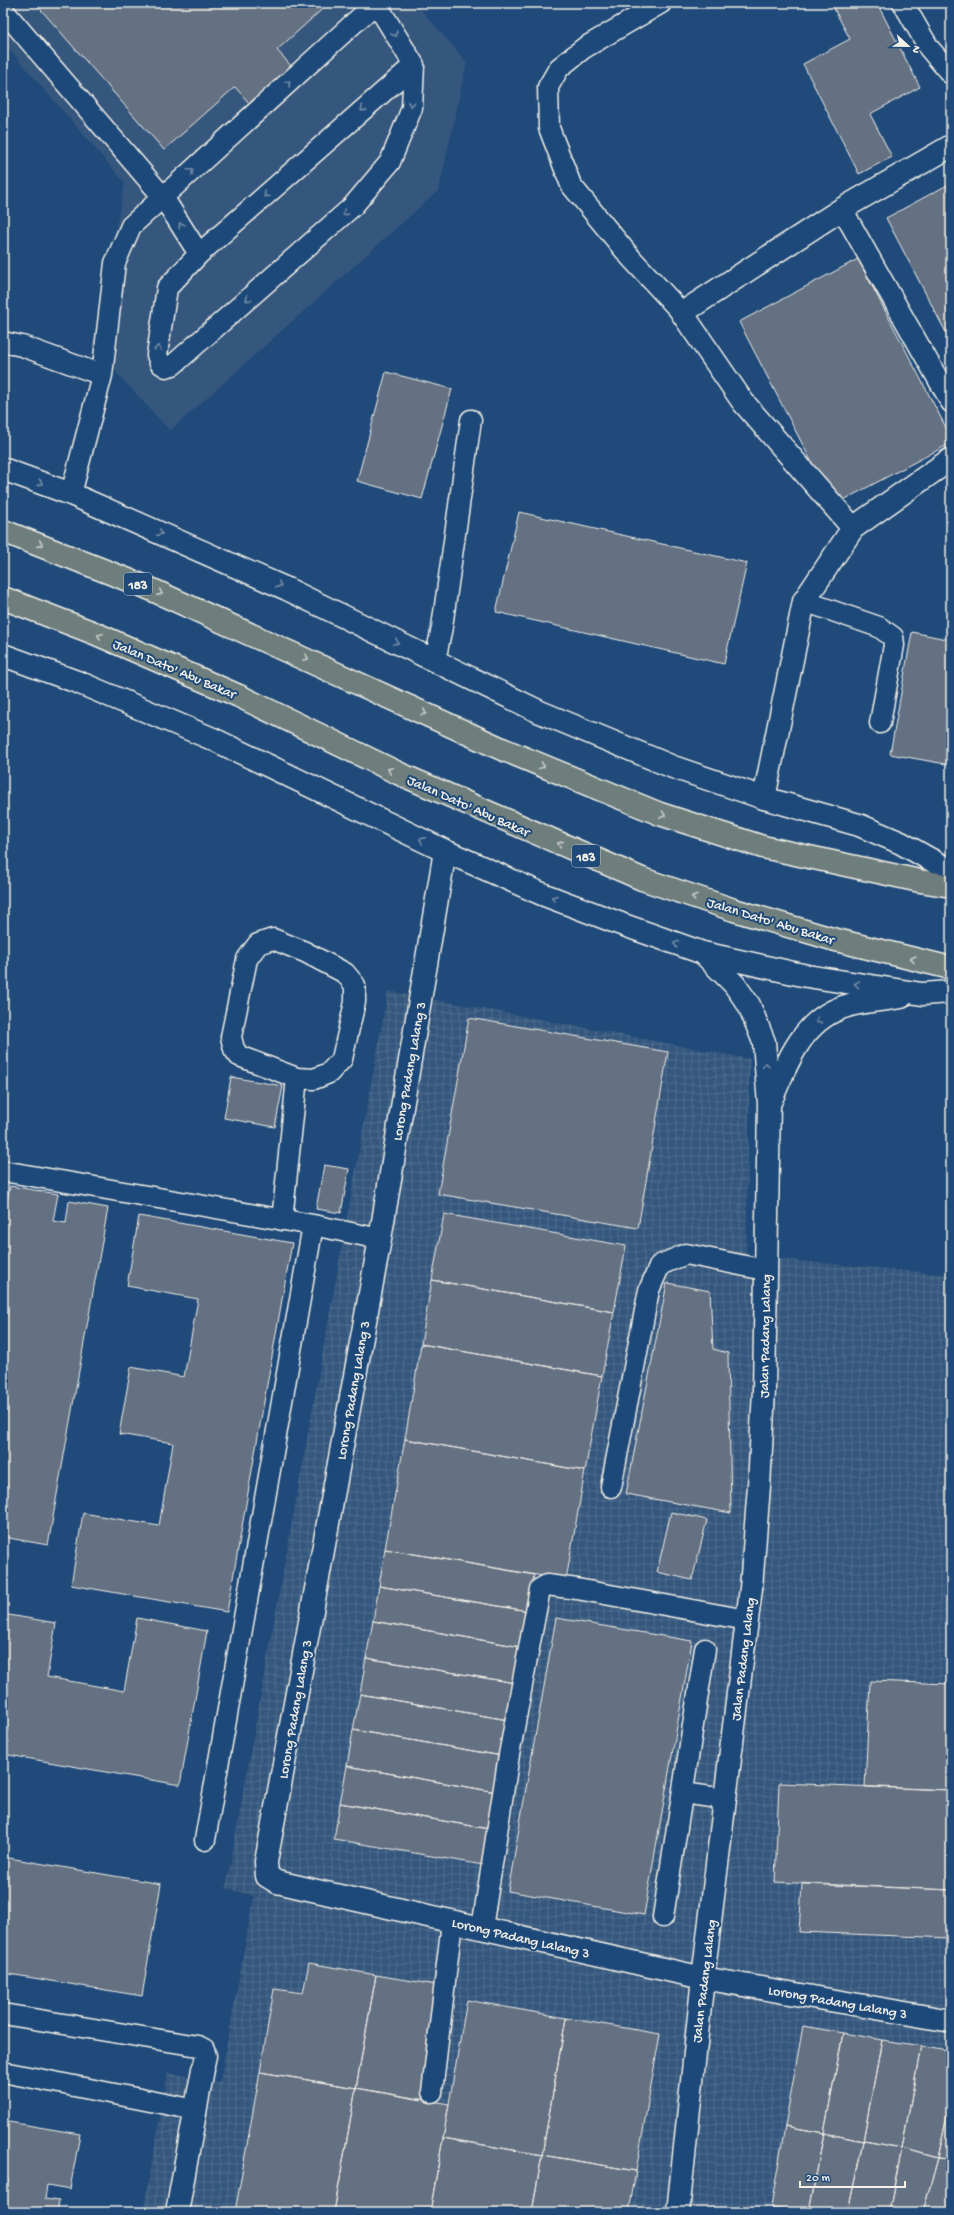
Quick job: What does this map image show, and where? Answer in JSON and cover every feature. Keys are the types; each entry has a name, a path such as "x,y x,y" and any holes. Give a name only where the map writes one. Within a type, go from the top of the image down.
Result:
{"highway":[{"name":"183","path":"3,531 146,587 270,642 502,749 660,814 763,847 951,886"},
{"name":"Jalan Dato' Abu Bakar","path":"3,598 94,633 239,696 400,774 642,879 749,915 832,939 951,968"}],"street":[{"path":"853,528 743,402 682,312 842,209 951,146"},
{"path":"764,798 804,601 853,528 951,459"},
{"path":"3,470 71,494 287,589 540,712 673,767 764,798 859,824 900,843 951,871"},
{"path":"3,655 80,683 215,740 445,852 549,897 703,953 807,976 922,994"},
{"name":"Lorong Padang Lalang 3","path":"445,852 380,1239 266,1869 267,1876 277,1882 703,1978 951,2021"},
{"path":"703,953 734,984 749,1005 764,1042 770,1104"},
{"path":"770,1104 796,1045 818,1021 829,1013 850,1005 922,994 951,992"},
{"name":"Jalan Padang Lalang","path":"678,2212 703,1978 747,1620 759,1486 764,1390 765,1270 770,1104"},
{"path":"177,2212 203,2070"}],"lane":[{"path":"71,494 102,375 115,263 131,226 376,3 414,65 412,108 390,162 353,206 173,365 166,367 160,363 157,355 167,288 199,254 414,65"},
{"path":"661,3 584,48 560,68 548,88 549,128 571,185 631,258 682,312"},
{"path":"903,3 929,48 951,74"},
{"path":"3,10 163,197 199,254"},
{"path":"842,209 951,402"},
{"path":"3,342 22,346 102,375"},
{"path":"435,661 442,627 471,420"},
{"path":"804,601 879,627 893,637 894,645 880,723"},
{"path":"273,939 305,952 345,973 355,986 355,1002 342,1059 329,1073 322,1076 314,1079 297,1078 239,1056 234,1049 230,1037 247,959 258,944 273,939"},
{"path":"282,1220 297,1078"},
{"path":"3,1172 313,1225 380,1239"},
{"path":"205,1840 313,1225"},
{"path":"611,1487 649,1290 660,1265 686,1254 765,1270"},
{"path":"482,1928 509,1755 540,1589 547,1585 576,1589 747,1620"},
{"path":"663,1917 705,1649"},
{"path":"683,1793 725,1799"},
{"path":"432,2092 452,1922"},
{"path":"3,2014 198,2046 204,2049 206,2056 203,2070"},
{"path":"3,2072 196,2110"}],"shaded area":[{"path":"3,3 415,3 467,62 439,190 170,431 92,346 125,183 3,42"},
{"path":"388,991 750,1059 746,1256 951,1275 951,2212 143,2212 168,2073 220,2082 254,1896 226,1888"}],"building":[{"path":"35,3 329,3 277,50 292,67 250,104 235,87 164,150"},
{"path":"831,3 877,3 920,87 870,114 892,157 859,174 803,64 850,39"},
{"path":"951,183 951,342 886,218"},
{"path":"858,259 951,437 951,443 834,505 739,322"},
{"path":"386,372 452,389 422,499 357,481"},
{"path":"519,512 747,563 724,664 496,612"},
{"path":"912,632 951,640 951,765 890,754"},
{"path":"469,1018 668,1052 638,1228 438,1194"},
{"path":"231,1077 283,1086 275,1127 224,1118"},
{"path":"324,1165 349,1169 341,1213 316,1209"},
{"path":"10,1186 58,1194 53,1221 66,1223 69,1201 108,1208 48,1545 3,1537 3,1212 5,1213"},
{"path":"444,1214 626,1246 614,1312 432,1280"},
{"path":"139,1216 292,1243 227,1612 71,1585 83,1513 159,1526 173,1443 119,1434 131,1367 184,1377 198,1299 127,1286"},
{"path":"432,1280 614,1312 602,1376 421,1344"},
{"path":"667,1283 710,1291 713,1349 728,1353 731,1513 626,1494"},
{"path":"421,1344 602,1376 585,1471 405,1439"},
{"path":"405,1439 585,1471 566,1580 385,1549"},
{"path":"671,1512 707,1520 692,1580 657,1572"},
{"path":"385,1549 534,1575 528,1611 379,1586"},
{"path":"379,1586 528,1611 521,1647 373,1621"},
{"path":"3,1614 56,1623 47,1677 124,1691 137,1618 207,1631 180,1785 3,1754"},
{"path":"556,1618 692,1641 644,1915 508,1891"},
{"path":"373,1621 521,1647 515,1683 366,1658"},
{"path":"366,1658 515,1683 508,1720 360,1694"},
{"path":"870,1681 951,1684 951,1790 865,1787"},
{"path":"360,1694 508,1720 502,1756 353,1730"},
{"path":"353,1730 502,1756 496,1792 347,1766"},
{"path":"347,1766 496,1792 489,1829 340,1803"},
{"path":"779,1783 951,1790 951,1890 775,1882"},
{"path":"340,1803 489,1829 483,1865 334,1839"},
{"path":"3,1857 161,1884 142,1996 3,1973"},
{"path":"802,1884 951,1890 951,1938 799,1932"},
{"path":"309,1963 376,1975 356,2088 260,2072 274,1989 303,1993"},
{"path":"376,1975 442,1986 422,2100 356,2088"},
{"path":"467,2000 566,2018 542,2155 443,2138"},
{"path":"566,2018 660,2034 636,2171 542,2155"},
{"path":"803,2026 843,2033 824,2133 785,2126"},
{"path":"843,2033 882,2040 863,2141 824,2133"},
{"path":"882,2040 921,2046 902,2148 863,2141"},
{"path":"921,2046 951,2052 951,2097 938,2158 902,2148"},
{"path":"260,2072 356,2088 334,2212 235,2212"},
{"path":"356,2088 449,2104 430,2212 334,2212"},
{"path":"951,2097 951,2159 938,2158"},
{"path":"3,2121 80,2134 70,2189 47,2185 45,2199 59,2201 57,2212 3,2212 3,2192 6,2192 8,2179 3,2178"},
{"path":"785,2126 824,2133 809,2212 771,2207"},
{"path":"824,2133 863,2141 848,2212 809,2212"},
{"path":"443,2138 542,2155 532,2212 430,2212"},
{"path":"863,2141 902,2148 889,2212 848,2212"},
{"path":"902,2148 938,2158 923,2212 889,2212"},
{"path":"542,2155 636,2171 629,2212 532,2212"},
{"path":"938,2158 951,2159 951,2212 923,2212"}]}
